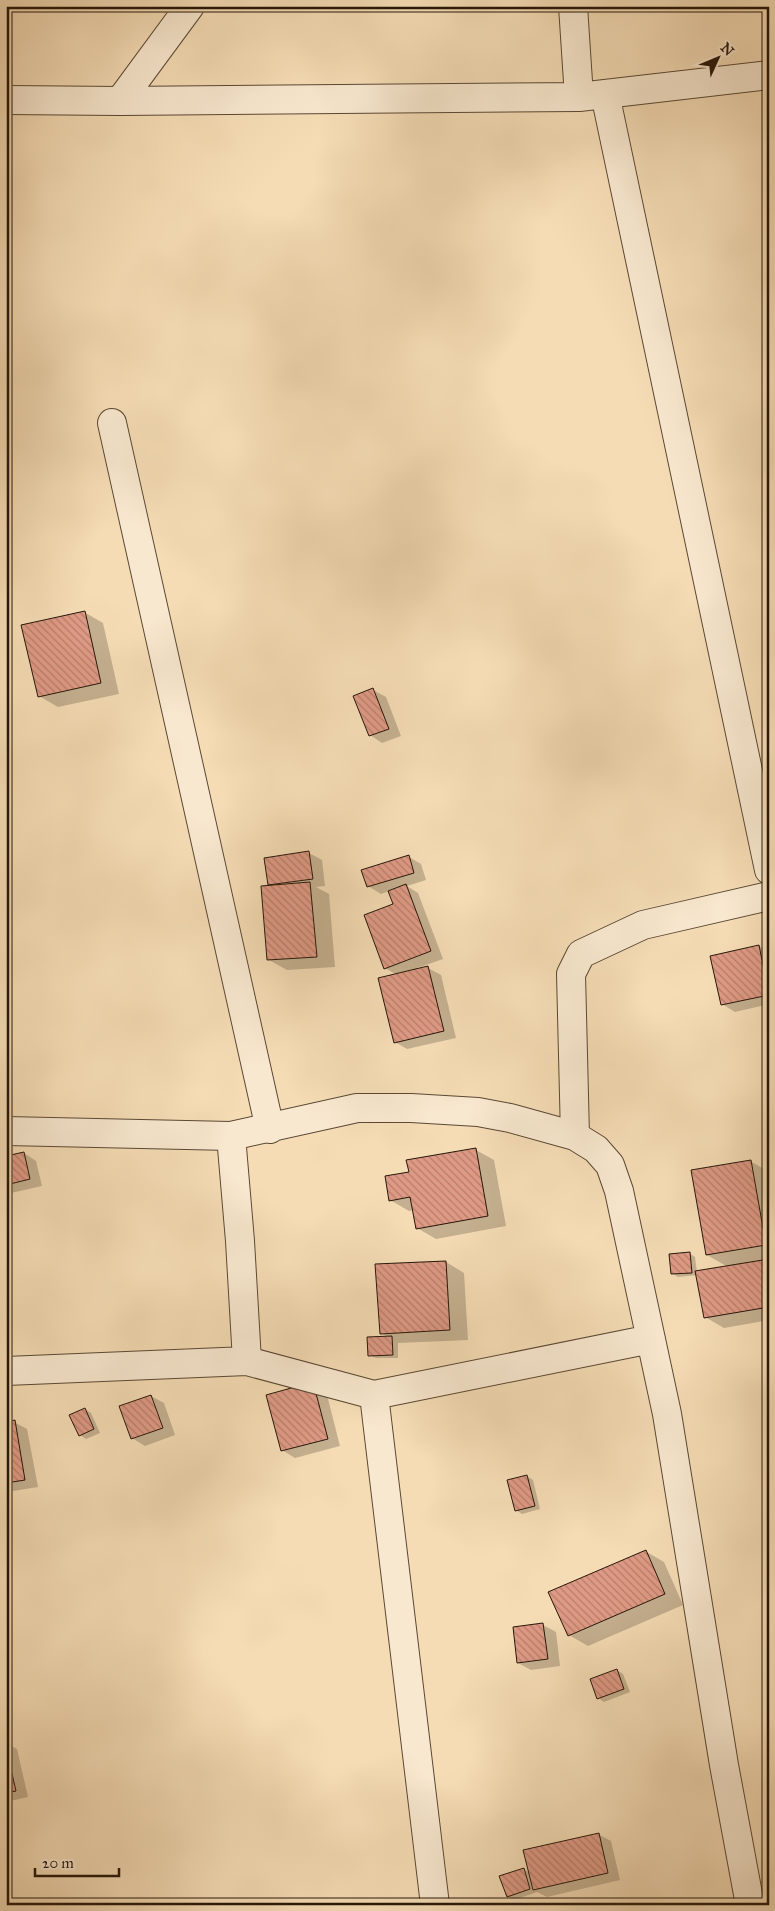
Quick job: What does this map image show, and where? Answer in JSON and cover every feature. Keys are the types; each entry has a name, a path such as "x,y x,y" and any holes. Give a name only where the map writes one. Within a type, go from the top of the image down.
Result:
{"street":[{"path":"120,101 190,6"},
{"path":"573,6 769,870"},
{"path":"6,100 120,101 592,96 769,75"},
{"path":"112,423 270,1129"},
{"path":"575,1136 571,974 581,954 643,925 769,896"},
{"path":"6,1131 231,1136 270,1129 357,1108 383,1107 478,1112 510,1118 575,1136 596,1149 610,1165 619,1191 667,1414 724,1765 750,1905"},
{"path":"231,1136 247,1360"},
{"path":"6,1371 247,1360 374,1395 651,1339"},
{"path":"374,1395 435,1905"}],"building":[{"path":"85,611 101,683 38,697 21,625"},
{"path":"373,688 389,729 369,736 353,696"},
{"path":"309,851 313,879 268,885 264,858"},
{"path":"409,855 414,873 367,887 361,870"},
{"path":"310,882 317,957 267,960 261,886"},
{"path":"406,884 431,951 384,969 364,915 393,904 388,891"},
{"path":"759,945 769,995 721,1005 710,956"},
{"path":"428,966 444,1031 394,1043 378,978"},
{"path":"476,1148 488,1216 416,1229 410,1197 389,1201 385,1176 409,1172 406,1160"},
{"path":"24,1152 30,1179 6,1185 6,1156"},
{"path":"751,1160 766,1245 706,1255 691,1170"},
{"path":"690,1252 692,1273 671,1274 669,1254"},
{"path":"769,1259 769,1307 704,1318 695,1271"},
{"path":"446,1261 450,1330 380,1334 375,1264"},
{"path":"392,1336 393,1355 368,1356 367,1337"},
{"path":"313,1382 328,1439 281,1451 266,1395"},
{"path":"151,1395 163,1428 131,1439 119,1406"},
{"path":"85,1408 94,1429 79,1436 69,1415"},
{"path":"15,1420 25,1480 6,1483 6,1422"},
{"path":"527,1475 535,1506 515,1511 507,1480"},
{"path":"646,1550 665,1594 568,1636 548,1592"},
{"path":"543,1623 548,1659 517,1663 513,1627"},
{"path":"617,1669 624,1689 597,1699 590,1679"},
{"path":"6,1748 16,1791 6,1793"},
{"path":"599,1833 608,1873 533,1890 523,1850"},
{"path":"524,1868 530,1889 507,1897 499,1876"}]}
